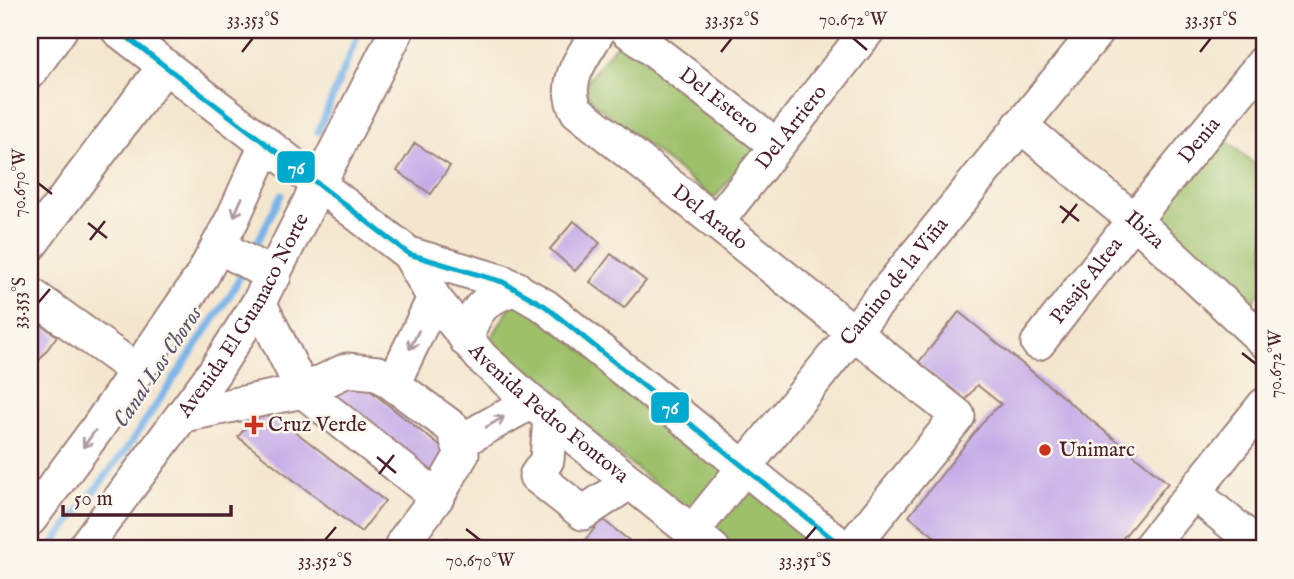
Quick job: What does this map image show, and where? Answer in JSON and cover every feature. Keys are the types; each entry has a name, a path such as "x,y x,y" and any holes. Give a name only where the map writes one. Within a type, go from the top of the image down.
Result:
{"street":[{"path":"30,72 60,30"},
{"name":"Avenida Pedro Fontova","path":"118,30 409,254 503,282 545,306 848,549"},
{"name":"Avenida El Guanaco Norte","path":"30,519 96,430 202,276 249,270 318,185 397,30"},
{"name":"Del Arado","path":"599,30 572,77 570,97 577,111 958,416 848,549"},
{"name":"Del Estero","path":"627,30 776,145"},
{"name":"Del Arriero","path":"716,223 867,30"},
{"name":"Camino de la Viña","path":"703,541 744,467 1098,30"},
{"name":"Denia","path":"1134,220 1264,62"},
{"path":"30,245 164,67"},
{"name":"Ibiza","path":"1020,125 1260,328"},
{"name":"Avenida El Guanaco Norte","path":"83,549 215,371 249,270 266,145"},
{"name":"Pasaje Altea","path":"1038,343 1134,220"},
{"name":"Avenida Pedro Fontova","path":"409,254 434,298 481,358 703,541"},
{"path":"249,270 303,391 437,497"},
{"path":"467,341 473,319 487,300 516,288"},
{"path":"30,294 137,371"},
{"path":"394,382 434,298"},
{"path":"183,415 303,391 347,370 378,373 394,382 453,428 462,454 437,497 404,541"},
{"path":"1148,549 1264,405"},
{"path":"458,443 541,409 547,460 536,476 583,513 630,482"},
{"path":"1194,493 1253,541"}],"green space":[{"path":"620,40 754,148 714,199 594,103 583,86"},
{"path":"1217,133 1264,172 1264,287 1251,304 1147,220"},
{"path":"516,297 831,549 736,549 486,347"}],"building":[{"path":"415,143 450,166 431,194 397,171"},
{"path":"574,221 600,243 575,271 550,249"},
{"path":"611,254 646,281 624,308 590,282"},
{"name":"Unimarc","path":"959,312 1168,483 1114,549 950,549 909,516 987,417 1001,404 977,385 965,400 918,363"},
{"path":"30,317 57,336 30,373"},
{"path":"348,373 451,455 434,476 331,394"},
{"path":"262,406 385,501 361,532 238,437"},
{"path":"602,519 640,549 578,549"},
{"path":"448,538 463,549 439,549"}],"waterway":[{"name":"Canal Los Choros","path":"318,132 360,30"},
{"name":"Canal Los Choros","path":"251,255 281,195"},
{"name":"Canal Los Choros","path":"49,549 125,451 231,294 244,269"}],"transit line":[{"name":"76","path":"118,30 409,254 503,282 545,306 845,549"}],"place":[{"name":"Cruz Verde","path":"254,425"},
{"name":"Unimarc","path":"1045,450"}]}
